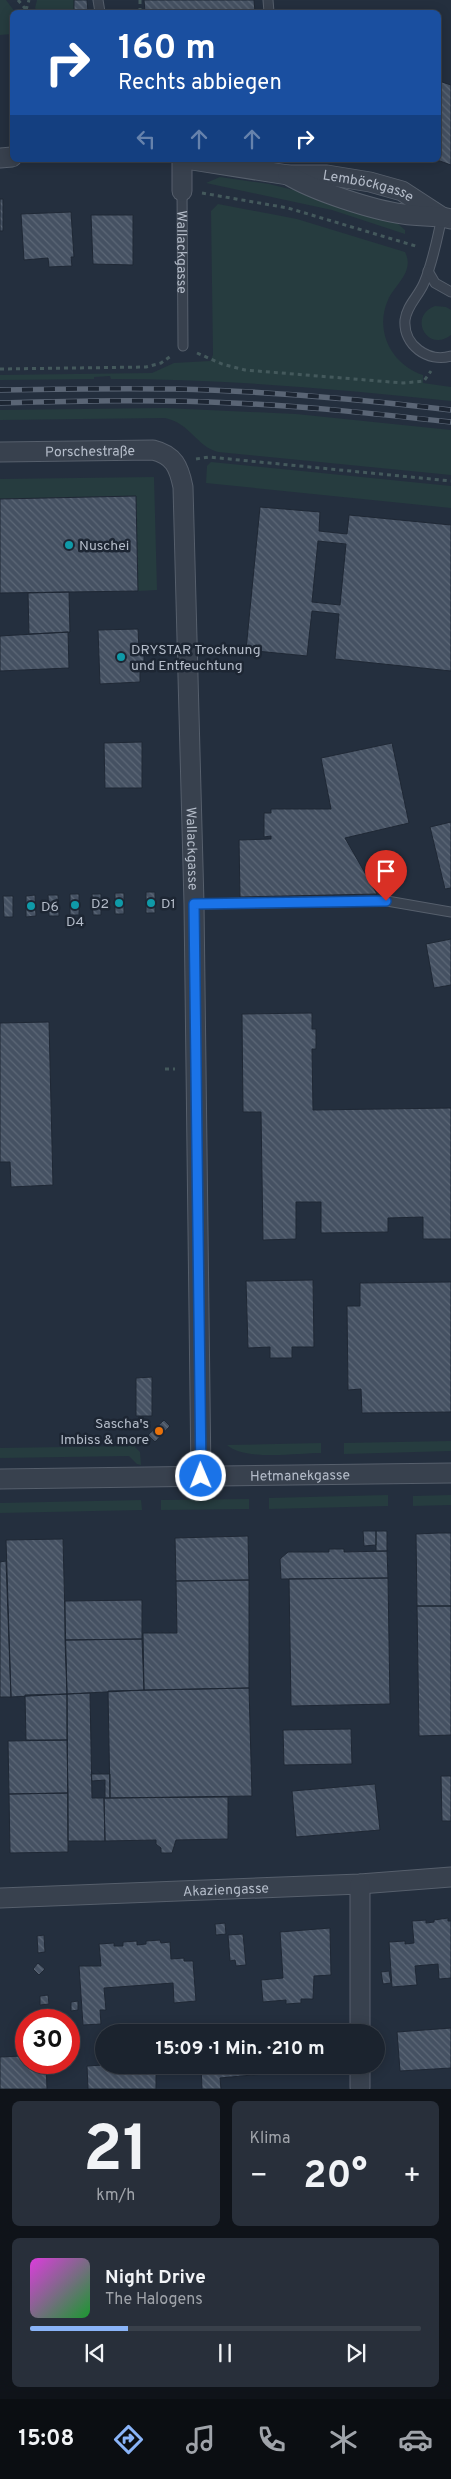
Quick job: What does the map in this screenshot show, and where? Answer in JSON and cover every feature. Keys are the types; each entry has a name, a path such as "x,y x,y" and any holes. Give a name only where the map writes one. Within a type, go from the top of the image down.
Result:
{"street":[{"name":"Wallackgasse","path":"182,162 182,190"},
{"name":"Lemböckgasse","path":"211,162 279,169 304,185 390,211 447,218"},
{"name":"Porschestraße","path":"0,452 153,450 171,457 176,463"},
{"name":"Wallackgasse","path":"176,463 183,487 194,904 201,1476"},
{"name":"Hetmanekgasse","path":"0,1479 451,1473"},
{"name":"Akaziengasse","path":"0,1898 360,1884 451,1877"},
{"path":"360,1884 360,2024"},
{"path":"360,2074 360,2087"}],"lane":[{"name":"Wallackgasse","path":"182,190 183,346"},
{"path":"447,218 433,252 422,288 407,310 405,326 410,342 426,355 436,358 451,356"},
{"path":"428,271 435,283 451,292"},
{"path":"194,904 386,901 451,912"}],"path":[{"path":"182,190 288,208 433,252"},
{"path":"0,369 146,367 162,363 183,346 213,361 245,370 403,383 419,382 428,379 436,358"},
{"path":"176,463 209,457 451,481"}],"green space":[{"path":"0,0 6,0 14,10 10,10 10,34 0,35"},
{"path":"37,0 74,0 74,10 37,10 35,8"},
{"path":"220,177 269,184 359,206 388,215 405,230 405,234 332,210 206,183"},
{"path":"218,204 297,219 405,252 408,266 406,272 391,294 384,312 385,335 395,355 402,363 423,375 423,383 451,387 451,401 281,386 154,379 111,379 110,376 94,377 94,379 0,380 0,375 152,373 174,363 210,361 213,355 211,211"},
{"path":"435,306 446,307 451,310 451,335 435,340 428,337 424,331 422,318 427,311"},
{"path":"165,408 296,414 451,430 451,475 218,452 204,445 181,425 165,418 0,420 0,410"},
{"path":"211,462 451,486 451,508 206,483 207,466"},
{"path":"154,477 157,590 138,591 136,496 0,499 0,479"},
{"path":"451,1441 451,1451 344,1454 344,1443"},
{"path":"321,1443 321,1453 272,1455 246,1453 235,1450 227,1445"},
{"path":"134,1446 140,1452 141,1465 137,1464 129,1456 0,1458 0,1448"},
{"path":"388,1495 388,1506 269,1509 269,1498"},
{"path":"451,1495 451,1505 413,1506 413,1496"},
{"path":"249,1499 249,1509 161,1510 161,1500"},
{"path":"141,1500 142,1510 0,1513 0,1503"}],"building":[{"path":"74,0 87,0 88,10 74,10"},
{"path":"144,0 254,0 255,10 145,10"},
{"path":"441,82 451,85 451,165 441,161"},
{"path":"0,199 3,199 3,231 0,231"},
{"path":"71,212 74,257 71,257 72,266 49,267 48,258 24,260 21,214"},
{"path":"91,215 133,215 133,265 93,264"},
{"name":"Nuschei","path":"136,496 138,591 0,593 0,499"},
{"path":"260,507 320,512 319,531 347,534 349,515 451,525 451,671 335,659 339,614 312,611 307,656 246,650","holes":["318,541 346,544 340,605 312,602"]},
{"path":"69,592 70,632 29,634 28,593"},
{"name":"DRYSTAR Trocknung und Entfeuchtung","path":"138,629 139,649 144,653 144,661 140,663 140,682 100,684 98,630"},
{"path":"68,632 69,668 0,671 0,636"},
{"path":"142,742 142,788 105,788 104,743"},
{"path":"392,743 409,823 345,838 377,894 240,897 239,840 271,839 271,836 264,837 264,813 271,813 271,809 331,809 321,758"},
{"path":"451,822 451,888 445,889 430,827"},
{"name":"D1","path":"146,892 155,892 155,913 146,913"},
{"name":"D2","path":"115,893 124,893 124,914 115,914"},
{"name":"D4","path":"70,894 79,894 79,915 70,915"},
{"path":"92,894 101,894 101,915 93,915"},
{"name":"D6","path":"35,895 36,916 26,917 26,896"},
{"path":"48,895 58,895 59,916 49,916"},
{"path":"3,896 13,896 13,917 4,917"},
{"path":"451,939 451,985 434,988 426,944"},
{"path":"312,1013 312,1029 316,1029 316,1049 312,1049 313,1110 451,1108 451,1239 423,1239 423,1217 388,1218 388,1232 321,1233 321,1202 296,1202 296,1239 263,1240 261,1112 243,1112 242,1014"},
{"path":"49,1022 53,1185 11,1187 10,1162 0,1162 0,1023"},
{"path":"313,1280 314,1347 292,1347 292,1358 270,1358 270,1347 248,1348 246,1281"},
{"path":"451,1282 451,1412 362,1413 361,1389 348,1390 347,1306 360,1306 360,1283"},
{"path":"152,1377 152,1416 136,1416 136,1378"},
{"name":"Sascha's Imbiss & more","path":"164,1420 170,1426 155,1442 148,1435"},
{"path":"363,1531 376,1531 376,1545 364,1546"},
{"path":"376,1531 387,1531 387,1551 376,1551"},
{"path":"451,1533 451,1606 417,1606 416,1534"},
{"path":"248,1536 249,1580 176,1581 175,1538"},
{"path":"63,1539 67,1694 11,1697 6,1540"},
{"path":"329,1549 344,1549 344,1552 387,1551 388,1578 281,1579 280,1559 288,1552 329,1552"},
{"path":"6,1561 11,1697 0,1697 0,1562"},
{"path":"388,1578 390,1704 291,1706 289,1579"},
{"path":"249,1580 249,1688 144,1690 143,1633 177,1633 176,1581"},
{"path":"142,1600 142,1639 65,1640 65,1601"},
{"path":"417,1606 451,1606 451,1735 419,1736"},
{"path":"142,1639 144,1690 67,1694 65,1640"},
{"path":"249,1688 252,1796 110,1798 108,1691"},
{"path":"90,1693 92,1798 104,1798 105,1841 68,1841 67,1694"},
{"path":"67,1694 67,1740 26,1740 25,1695"},
{"path":"351,1729 352,1764 284,1765 283,1730"},
{"path":"67,1740 68,1793 9,1794 8,1741"},
{"path":"91,1774 110,1774 110,1798 105,1798 105,1780 92,1781"},
{"path":"441,1776 451,1776 451,1821 442,1821"},
{"path":"375,1784 380,1830 296,1837 292,1791"},
{"path":"68,1793 68,1852 10,1853 9,1794"},
{"path":"228,1797 228,1839 176,1840 172,1853 161,1853 161,1848 156,1844 156,1840 105,1841 104,1798"},
{"path":"448,1918 448,1921 451,1921 451,1978 439,1979 438,1964 415,1966 417,1985 392,1987 389,1942 405,1941 405,1944 414,1943 412,1921 426,1920 426,1923"},
{"path":"225,1923 226,1934 216,1935 215,1924"},
{"path":"330,1928 331,1975 314,1976 313,1999 301,1999 301,2003 286,2004 286,2000 263,2002 261,1980 283,1978 280,1932"},
{"path":"243,1934 246,1965 236,1966 235,1960 230,1961 228,1935"},
{"path":"44,1935 45,1952 38,1953 37,1936"},
{"path":"160,1940 161,1943 170,1942 171,1959 184,1958 184,1961 193,1961 196,2001 174,2003 173,1983 104,1988 106,2010 100,2010 101,2024 83,2025 79,1966 101,1966 99,1944 114,1943 114,1946 123,1946 123,1942 137,1941 137,1945 146,1944 146,1941"},
{"path":"38,1963 45,1969 39,1975 33,1969"},
{"path":"389,1971 391,1983 383,1984 381,1972"},
{"path":"48,1995 49,2004 40,2005 40,1996"},
{"path":"78,2001 78,2009 71,2009 71,2002"},
{"path":"451,2028 451,2068 400,2071 397,2032"},
{"path":"15,2056 15,2074 46,2074 47,2089 0,2089 0,2057"},
{"path":"87,2066 95,2066 95,2074 156,2074 156,2089 88,2089"},
{"path":"201,2074 263,2074 220,2078 221,2089 202,2089"}],"railway":[{"path":"0,390 210,390 313,396 451,410"},
{"path":"0,403 174,401 259,404 451,422"}],"place":[{"name":"Nuschei","path":"69,545"},
{"name":"DRYSTAR Trocknung und Entfeuchtung","path":"121,657"},
{"name":"D2","path":"119,903"},
{"name":"D1","path":"151,903"},
{"name":"D4","path":"75,905"},
{"name":"D6","path":"31,906"},
{"name":"Sascha's Imbiss & more","path":"159,1431"}],"route":[{"path":"201,1476 194,904 386,901"}]}
